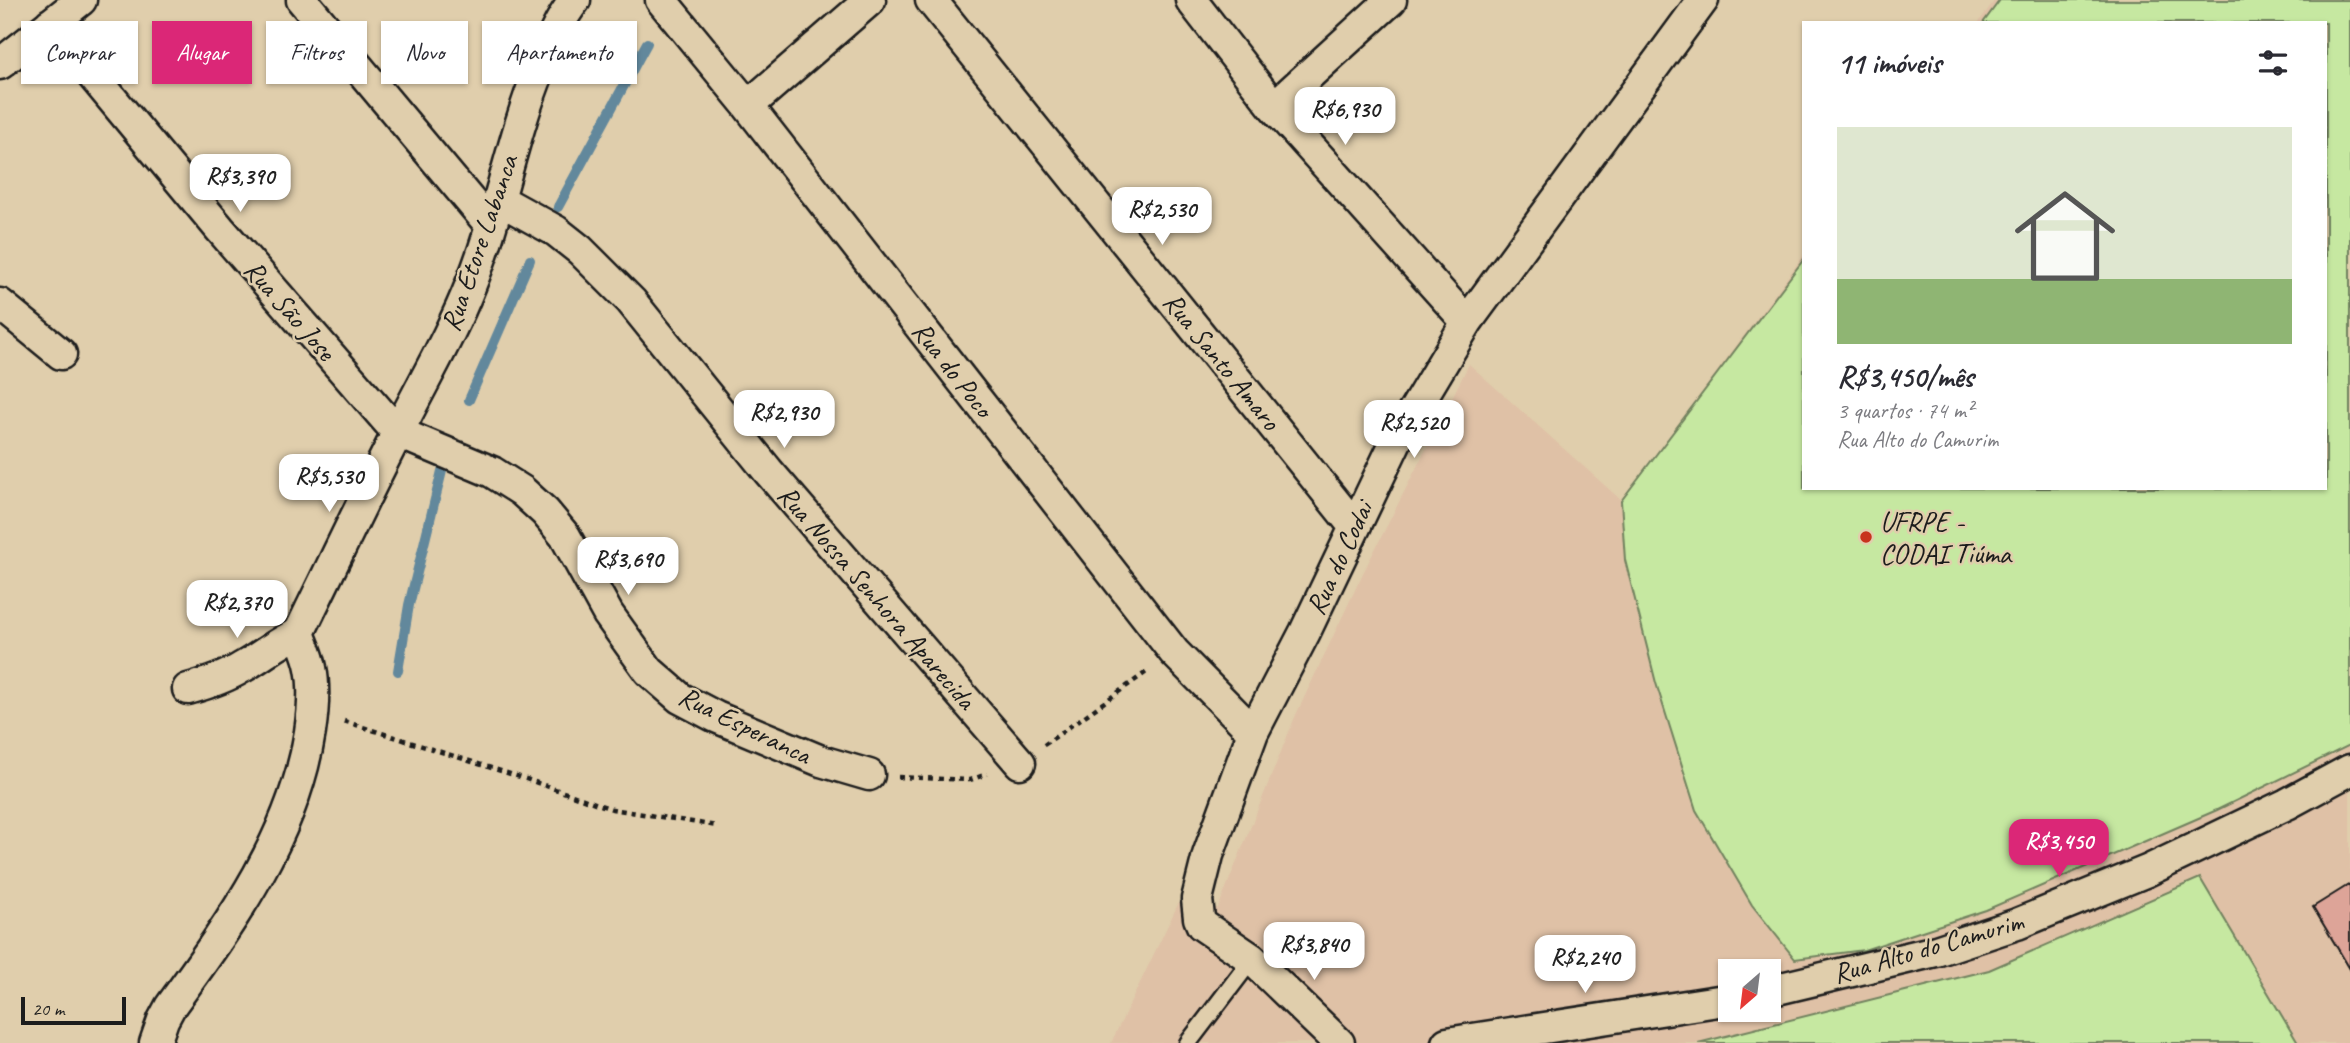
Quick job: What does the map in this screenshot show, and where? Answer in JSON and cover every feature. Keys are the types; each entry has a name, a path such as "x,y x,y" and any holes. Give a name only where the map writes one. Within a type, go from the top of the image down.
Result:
{"street":[{"path":"54,21 81,0"},
{"path":"302,0 494,213"},
{"name":"Rua Etore Labanca","path":"299,633 397,432 454,326 494,213 514,139 531,90 565,12 575,0"},
{"name":"Rua do Poco","path":"661,0 748,106 1174,652 1253,732"},
{"path":"748,106 870,0"},
{"name":"Rua Santo Amaro","path":"931,0 1354,526"},
{"path":"1191,0 1274,107 1467,321"},
{"path":"1274,107 1391,0"},
{"name":"Rua do Codai","path":"1252,959 1202,925 1197,899 1208,856 1253,732 1305,632 1397,439 1467,321 1703,0"},
{"path":"0,64 21,47"},
{"name":"Rua São Jose","path":"100,84 229,239 397,432"},
{"name":"Rua Nossa Senhora Aparecida","path":"494,213 556,231 580,250 631,301 768,471 1020,762"},
{"path":"0,304 61,355"},
{"name":"Rua Esperanca","path":"397,432 492,472 538,505 565,536 608,614 649,671 680,698 716,718 821,761 869,775"},
{"path":"155,1043 170,1007 233,919 272,852 305,762 313,712 312,669 299,633 280,641 241,668 209,683 188,689"},
{"name":"Rua Alto do Camurim","path":"1782,987 1936,951 2017,923 2147,871 2287,804 2350,770"},
{"path":"1252,959 1339,1043"},
{"path":"1447,1043 1718,1001"}],"lane":[{"path":"1188,1043 1252,959"}],"path":[{"path":"313,712 530,780 612,809 716,826"}],"shaded area":[{"name":"UFRPE - CODAI Tiúma","path":"1995,0 2350,0 2350,1043 2298,1043 2200,878 1989,970 1782,1022 1782,959 1718,959 1718,1022 1782,1022 1698,1043 1111,1043 1180,900 1197,907 1218,908 1295,717 1363,573 1469,364 1621,500 1802,258 1802,490 2327,490 2327,21 1979,21"}],"green space":[{"path":"2000,0 2350,0 2350,745 2217,810 1986,910 1864,950 1795,959 1752,905 1696,810 1656,683 1625,560 1621,501 1802,262 1802,490 2327,490 2327,21 1984,21"},
{"path":"2200,878 2298,1043 1698,1043 1989,970"}],"building":[{"path":"2350,884 2350,969 2313,907"}],"waterway":[{"path":"558,207 647,43"},
{"path":"469,400 530,260"},
{"path":"398,671 409,605 442,471"}],"place":[{"name":"UFRPE - CODAI Tiúma","path":"1866,537"}]}
